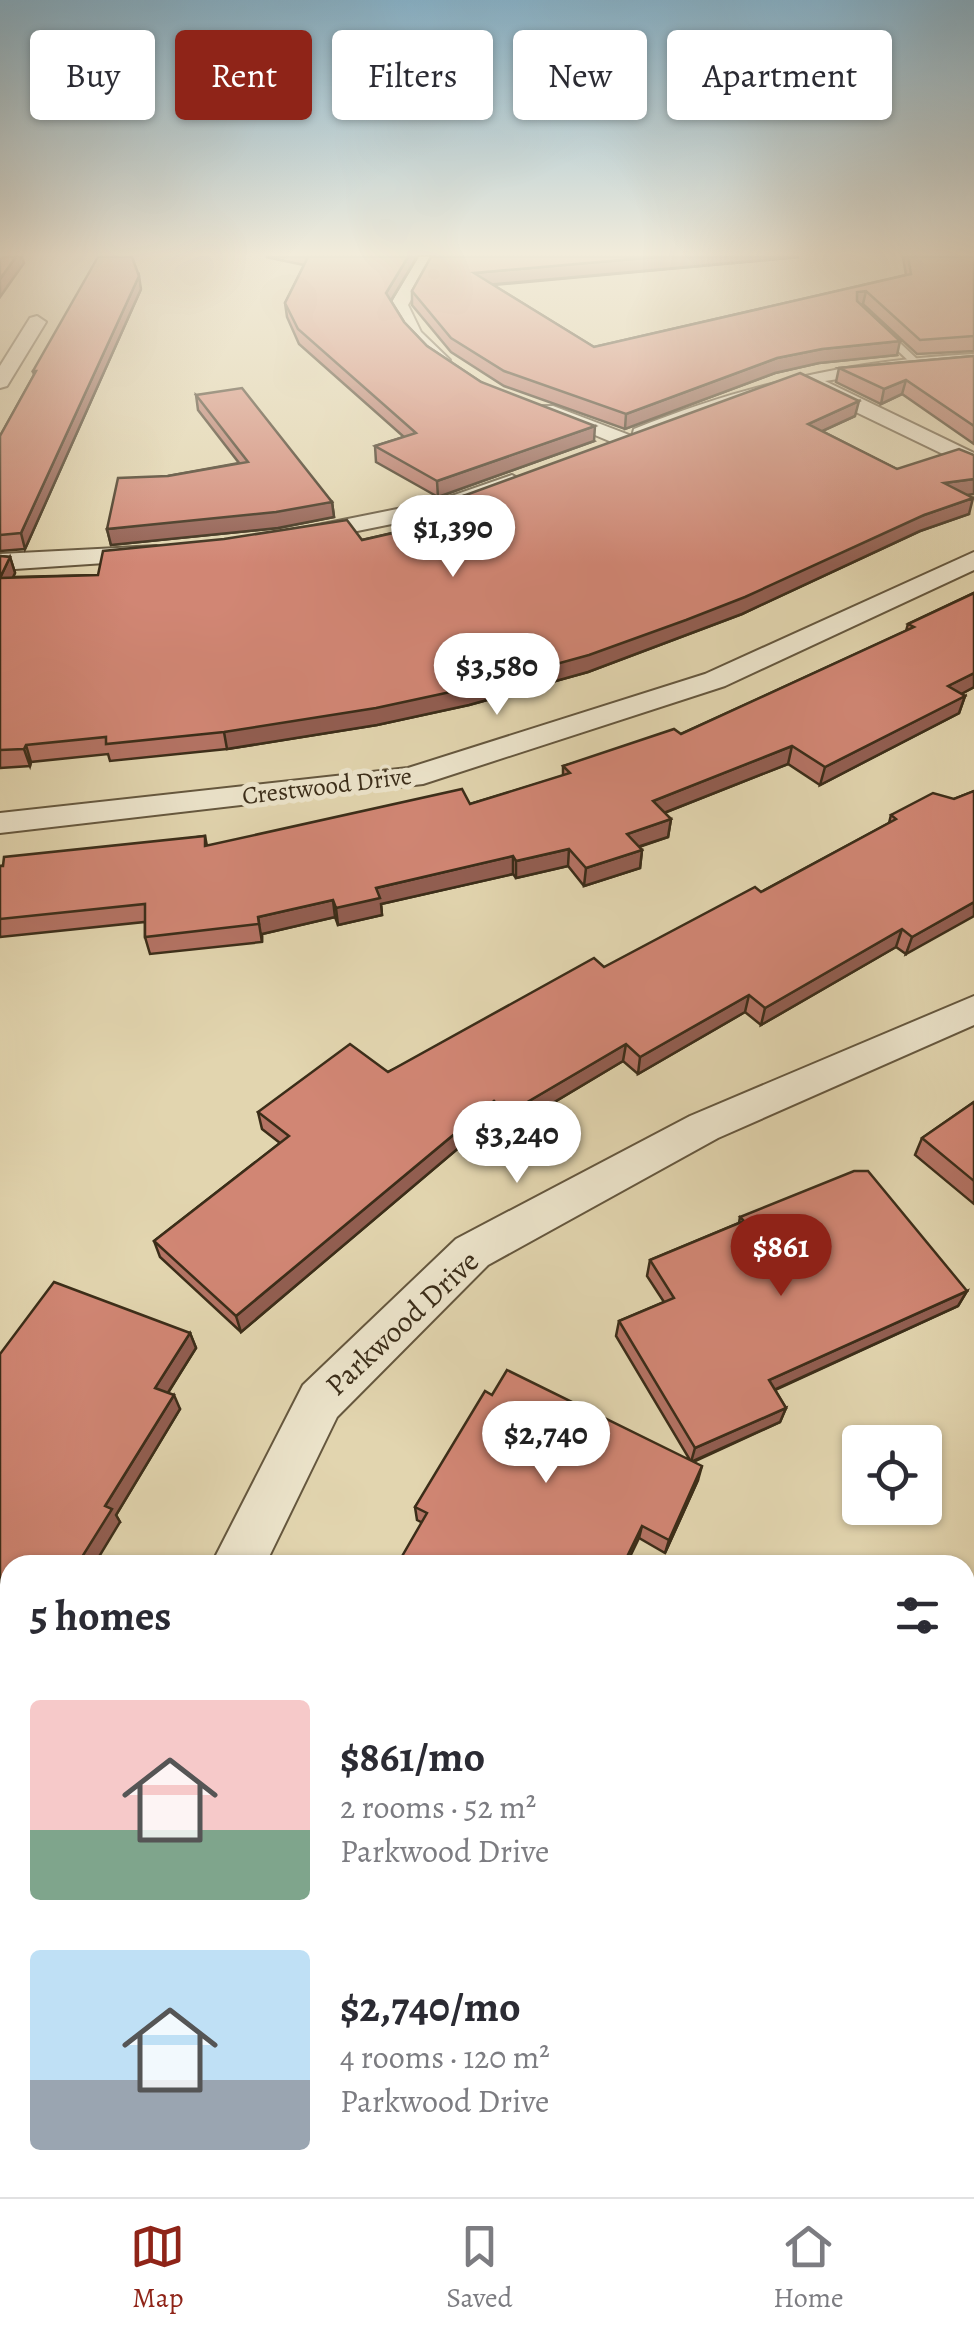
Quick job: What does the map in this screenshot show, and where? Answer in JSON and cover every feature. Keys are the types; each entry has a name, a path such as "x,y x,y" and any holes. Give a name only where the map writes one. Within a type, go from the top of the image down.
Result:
{"street":[{"path":"0,382 14,360"},
{"path":"438,360 454,372"},
{"path":"589,454 723,400 800,378 915,362 974,360"},
{"path":"800,378 974,462"},
{"path":"534,406 626,441"},
{"path":"279,540 443,506 534,474"},
{"path":"0,562 174,552"},
{"name":"Crestwood Drive","path":"0,823 412,778 714,680 974,560"},
{"name":"Parkwood Drive","path":"242,1555 320,1401 472,1252 704,1127 974,1010"}],"building":[{"path":"40,360 101,360 21,533 0,535 0,436"},
{"path":"333,360 447,360 481,382 595,426 437,481 375,446 416,433"},
{"path":"486,360 773,360 626,414 504,371"},
{"path":"974,360 974,426 906,380 884,389 839,368"},
{"path":"800,373 859,401 808,424 897,469 959,449 974,455 974,479 944,483 973,498 924,515 686,620 589,655 469,688 376,708 224,732 106,744 106,737 0,750 0,578 98,575 103,551 224,539 347,520 362,540 490,511 463,496"},
{"path":"242,388 332,502 276,512 107,529 118,478 168,476 248,462 196,395"},
{"path":"0,556 10,557 0,578"},
{"path":"974,593 974,673 948,686 965,696 825,767 792,746 653,801 671,819 627,834 642,850 586,868 569,849 516,861 513,856 376,888 380,898 336,908 333,900 258,917 259,924 145,937 145,904 0,919 0,866 4,857 205,836 205,846 462,789 470,804 570,773 563,766 674,729 681,734 914,627 908,624"},
{"path":"974,791 974,902 912,937 902,929 765,1008 749,995 640,1057 626,1044 507,1114 494,1101 236,1316 154,1241 289,1136 258,1112 350,1044 388,1072 594,958 604,967 755,887 761,892 896,819 891,815 933,793 954,799"},
{"path":"974,1102 974,1181 922,1138"},
{"path":"854,1171 868,1171 967,1291 769,1380 786,1408 695,1448 619,1321 674,1298 650,1260 744,1221 740,1217"},
{"path":"54,1282 190,1333 155,1388 174,1395 105,1506 112,1509 83,1555 0,1555 0,1354"},
{"path":"507,1370 702,1466 669,1540 642,1526 628,1555 403,1555 427,1513 415,1507 485,1391 492,1395"}]}
